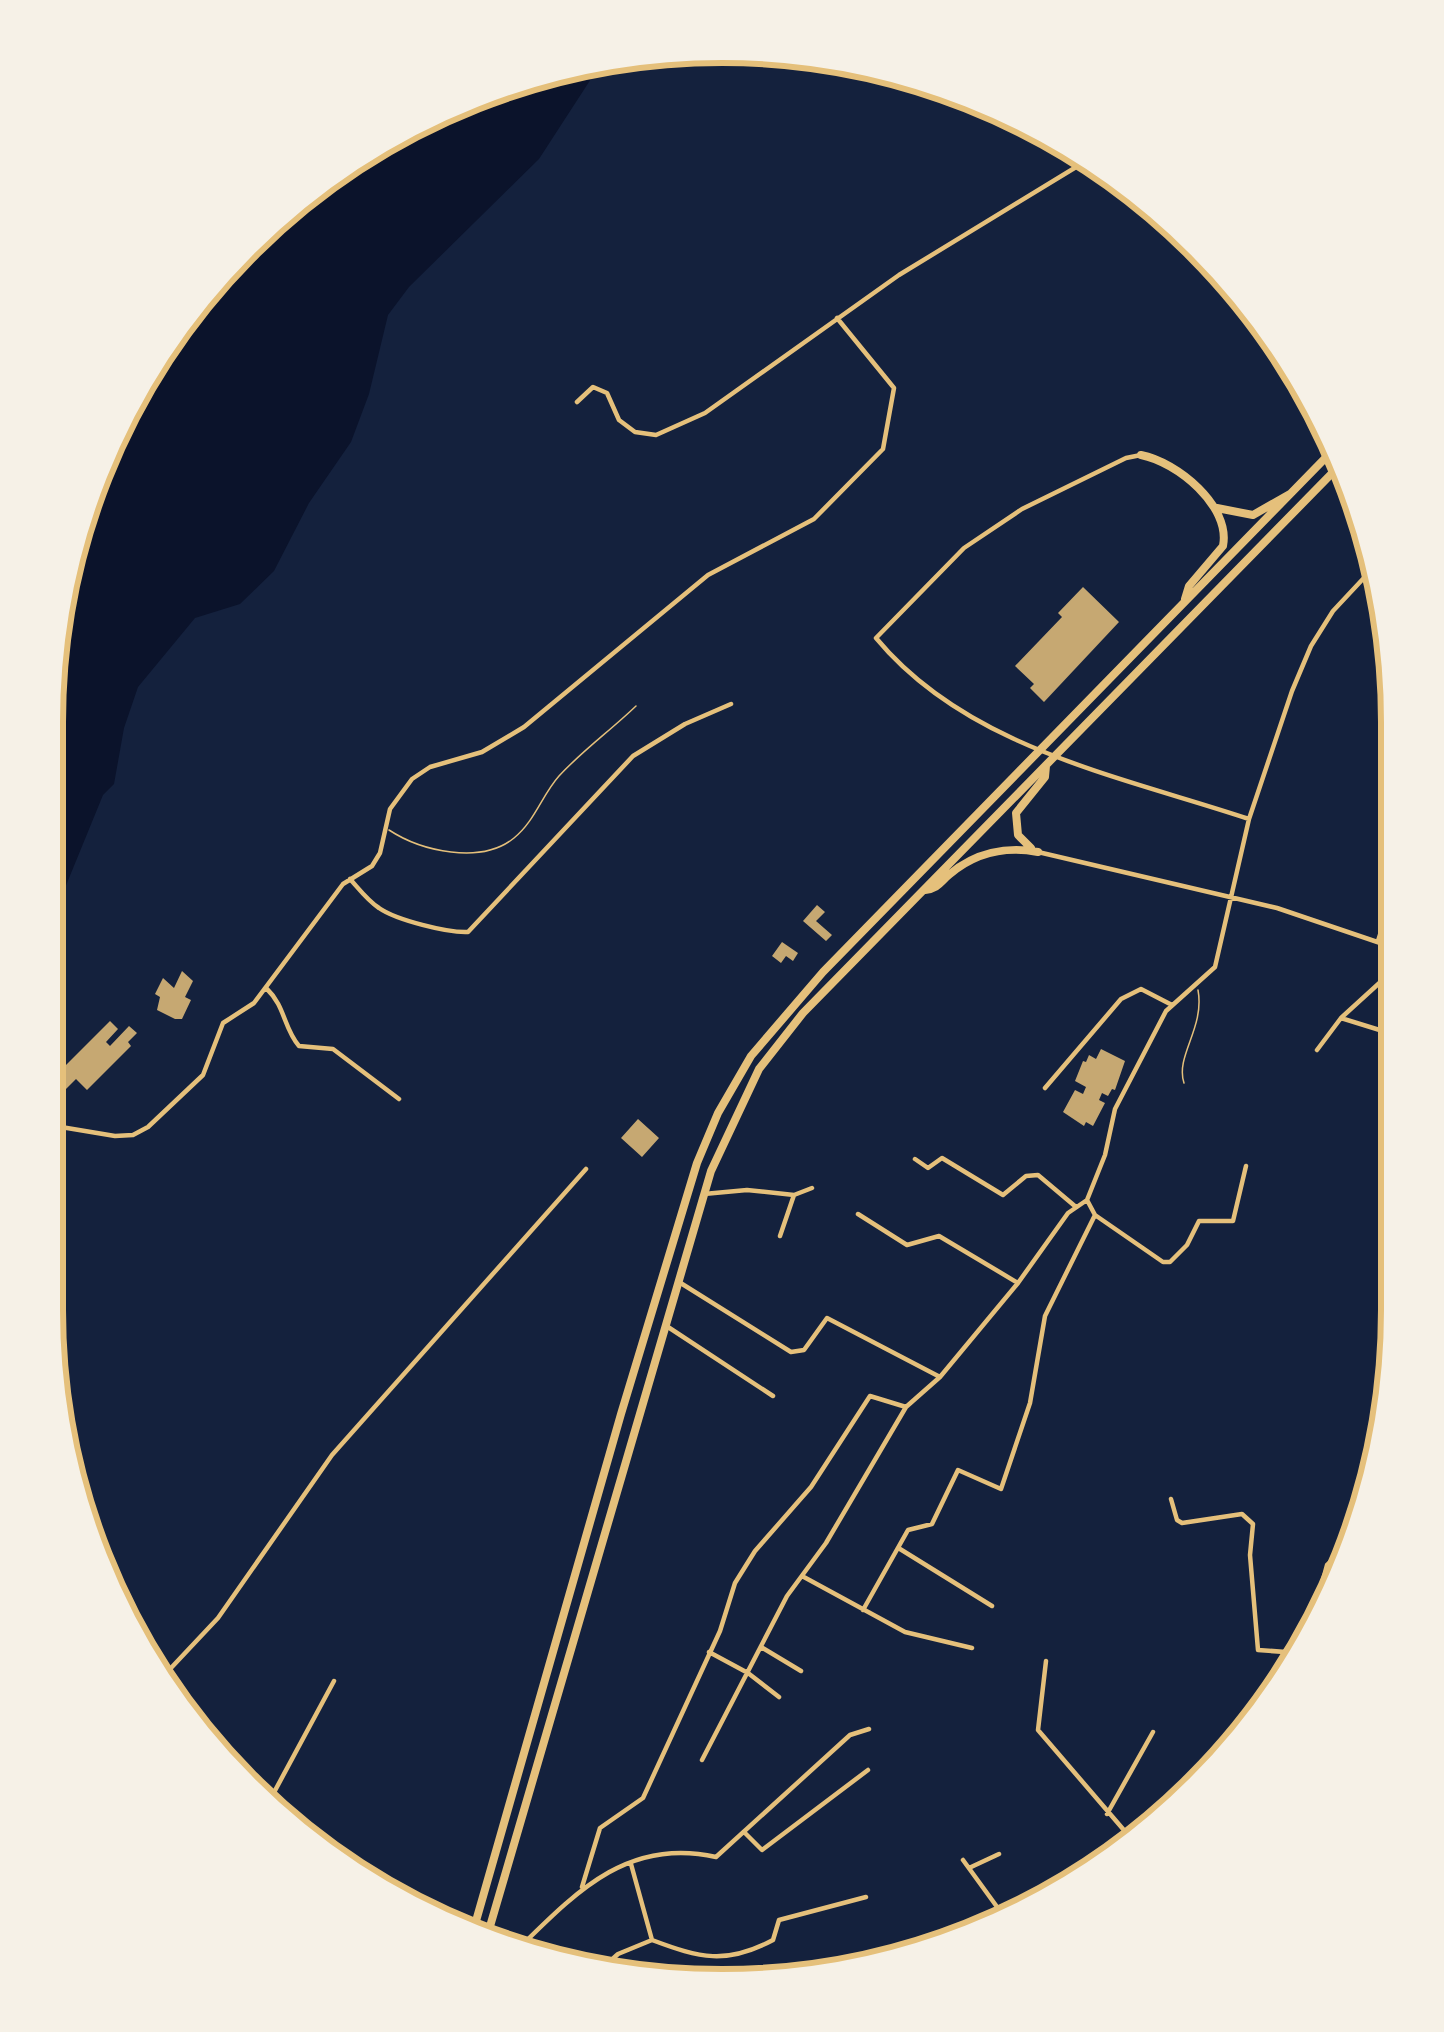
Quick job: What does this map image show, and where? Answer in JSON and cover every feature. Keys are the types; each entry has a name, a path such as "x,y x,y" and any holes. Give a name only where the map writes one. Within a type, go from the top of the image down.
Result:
{"highway":[{"path":"1141,455 1165,463 1215,506 1232,514 1253,515 1291,493"},
{"path":"476,1921 621,1414 698,1163 718,1113 752,1056 793,1004 1325,458"},
{"path":"490,1926 704,1194 728,1130 759,1069 803,1013 1332,473"},
{"path":"1182,605 1190,586 1223,546 1225,530 1215,506"},
{"path":"1038,852 1018,835 1016,813 1045,777 1046,766"},
{"path":"925,890 936,888 970,861 987,854 1020,849 1038,852"}],"street":[{"path":"577,402 593,387 608,394 619,420 635,432 656,435 705,413 946,245 1077,167"},
{"path":"63,1127 115,1136 133,1135 148,1126 202,1075 223,1023 254,1004 350,879 372,866 390,809 412,778 430,767 482,752 524,727 708,575 814,519 883,449 894,388 837,318"},
{"path":"1141,455 1022,509 964,548 876,638 898,664 942,700 1018,742 1250,819"},
{"path":"702,1760 802,1576 906,1407 940,1377 1018,1283 1068,1213 1087,1200 1105,1155 1114,1109 1172,1005 1215,967 1250,819 1292,691 1311,646 1333,611 1365,578"},
{"path":"350,879 389,914 451,932 468,932 634,756 685,724 731,704"},
{"path":"1038,852 1277,908 1381,941"},
{"path":"1378,940 1381,931"},
{"path":"1317,1050 1340,1018 1381,981"},
{"path":"267,989 278,1000 290,1036 299,1046 333,1049 399,1099"},
{"path":"1046,1088 1121,999 1142,989 1172,1005"},
{"path":"1340,1018 1381,1031"},
{"path":"915,1159 928,1168 942,1157 1003,1195 1026,1176 1038,1175 1076,1208"},
{"path":"1087,1200 1095,1215 1163,1262 1170,1262 1187,1245 1199,1221 1233,1221 1246,1166"},
{"path":"170,1669 218,1618 332,1455 586,1169"},
{"path":"704,1194 747,1190 794,1195 812,1188"},
{"path":"780,1236 794,1195"},
{"path":"858,1214 907,1245 938,1236 1018,1283"},
{"path":"863,1610 908,1531 932,1524 958,1470 1001,1489 1030,1403 1045,1316 1095,1215"},
{"path":"678,1282 791,1352 804,1350 827,1318 940,1377"},
{"path":"665,1325 773,1396"},
{"path":"582,1887 600,1828 643,1798 720,1630 735,1583 754,1551 811,1487 870,1396 906,1407"},
{"path":"1171,1499 1182,1522 1242,1514 1253,1524 1250,1555 1258,1649 1287,1649"},
{"path":"900,1549 992,1606"},
{"path":"802,1576 905,1632 972,1648"},
{"path":"761,1647 801,1671"},
{"path":"709,1652 779,1697"},
{"path":"1046,1661 1038,1730 1125,1832"},
{"path":"274,1792 334,1681"},
{"path":"528,1940 582,1887 630,1862 686,1850 716,1857 850,1736 868,1729"},
{"path":"1107,1814 1153,1732"},
{"path":"744,1831 762,1850 868,1770"},
{"path":"969,1868 999,1854"},
{"path":"963,1860 998,1908"},
{"path":"630,1862 652,1940"},
{"path":"612,1959 652,1940 696,1957 742,1956 775,1938 779,1920 866,1897"}],"lane":[{"path":"386,828 409,843 438,851 487,850 512,841 553,782 636,706"},
{"path":"1184,1083 1180,1071 1201,1018 1196,987"}],"water":[{"path":"593,76 539,159 409,287 388,315 369,394 351,442 309,503 274,571 240,604 195,618 138,687 124,728 114,784 103,795 63,893 64,679 76,593 113,470 174,356 256,256 356,174 470,113"}],"building":[{"path":"1083,587 1119,622 1044,702 1015,666 1062,617 1058,613"},
{"path":"817,905 825,912 816,921 832,935 826,941 803,921"},
{"path":"782,942 798,953 793,961 786,956 781,963 772,956"},
{"path":"182,971 193,981 185,997 191,1000 182,1019 175,1019 157,1010 160,997 155,994 163,978 174,988"},
{"path":"110,1021 118,1029 106,1042 110,1046 129,1026 137,1033 128,1042 131,1046 87,1090 76,1079 63,1092 63,1068"},
{"path":"1101,1049 1125,1061 1115,1090 1108,1096 1102,1093 1099,1100 1105,1103 1093,1126 1086,1122 1084,1126 1063,1112 1075,1090 1083,1094 1086,1087 1075,1081 1083,1061 1089,1055 1096,1059"},
{"path":"638,1119 659,1138 642,1157 621,1138"}]}
